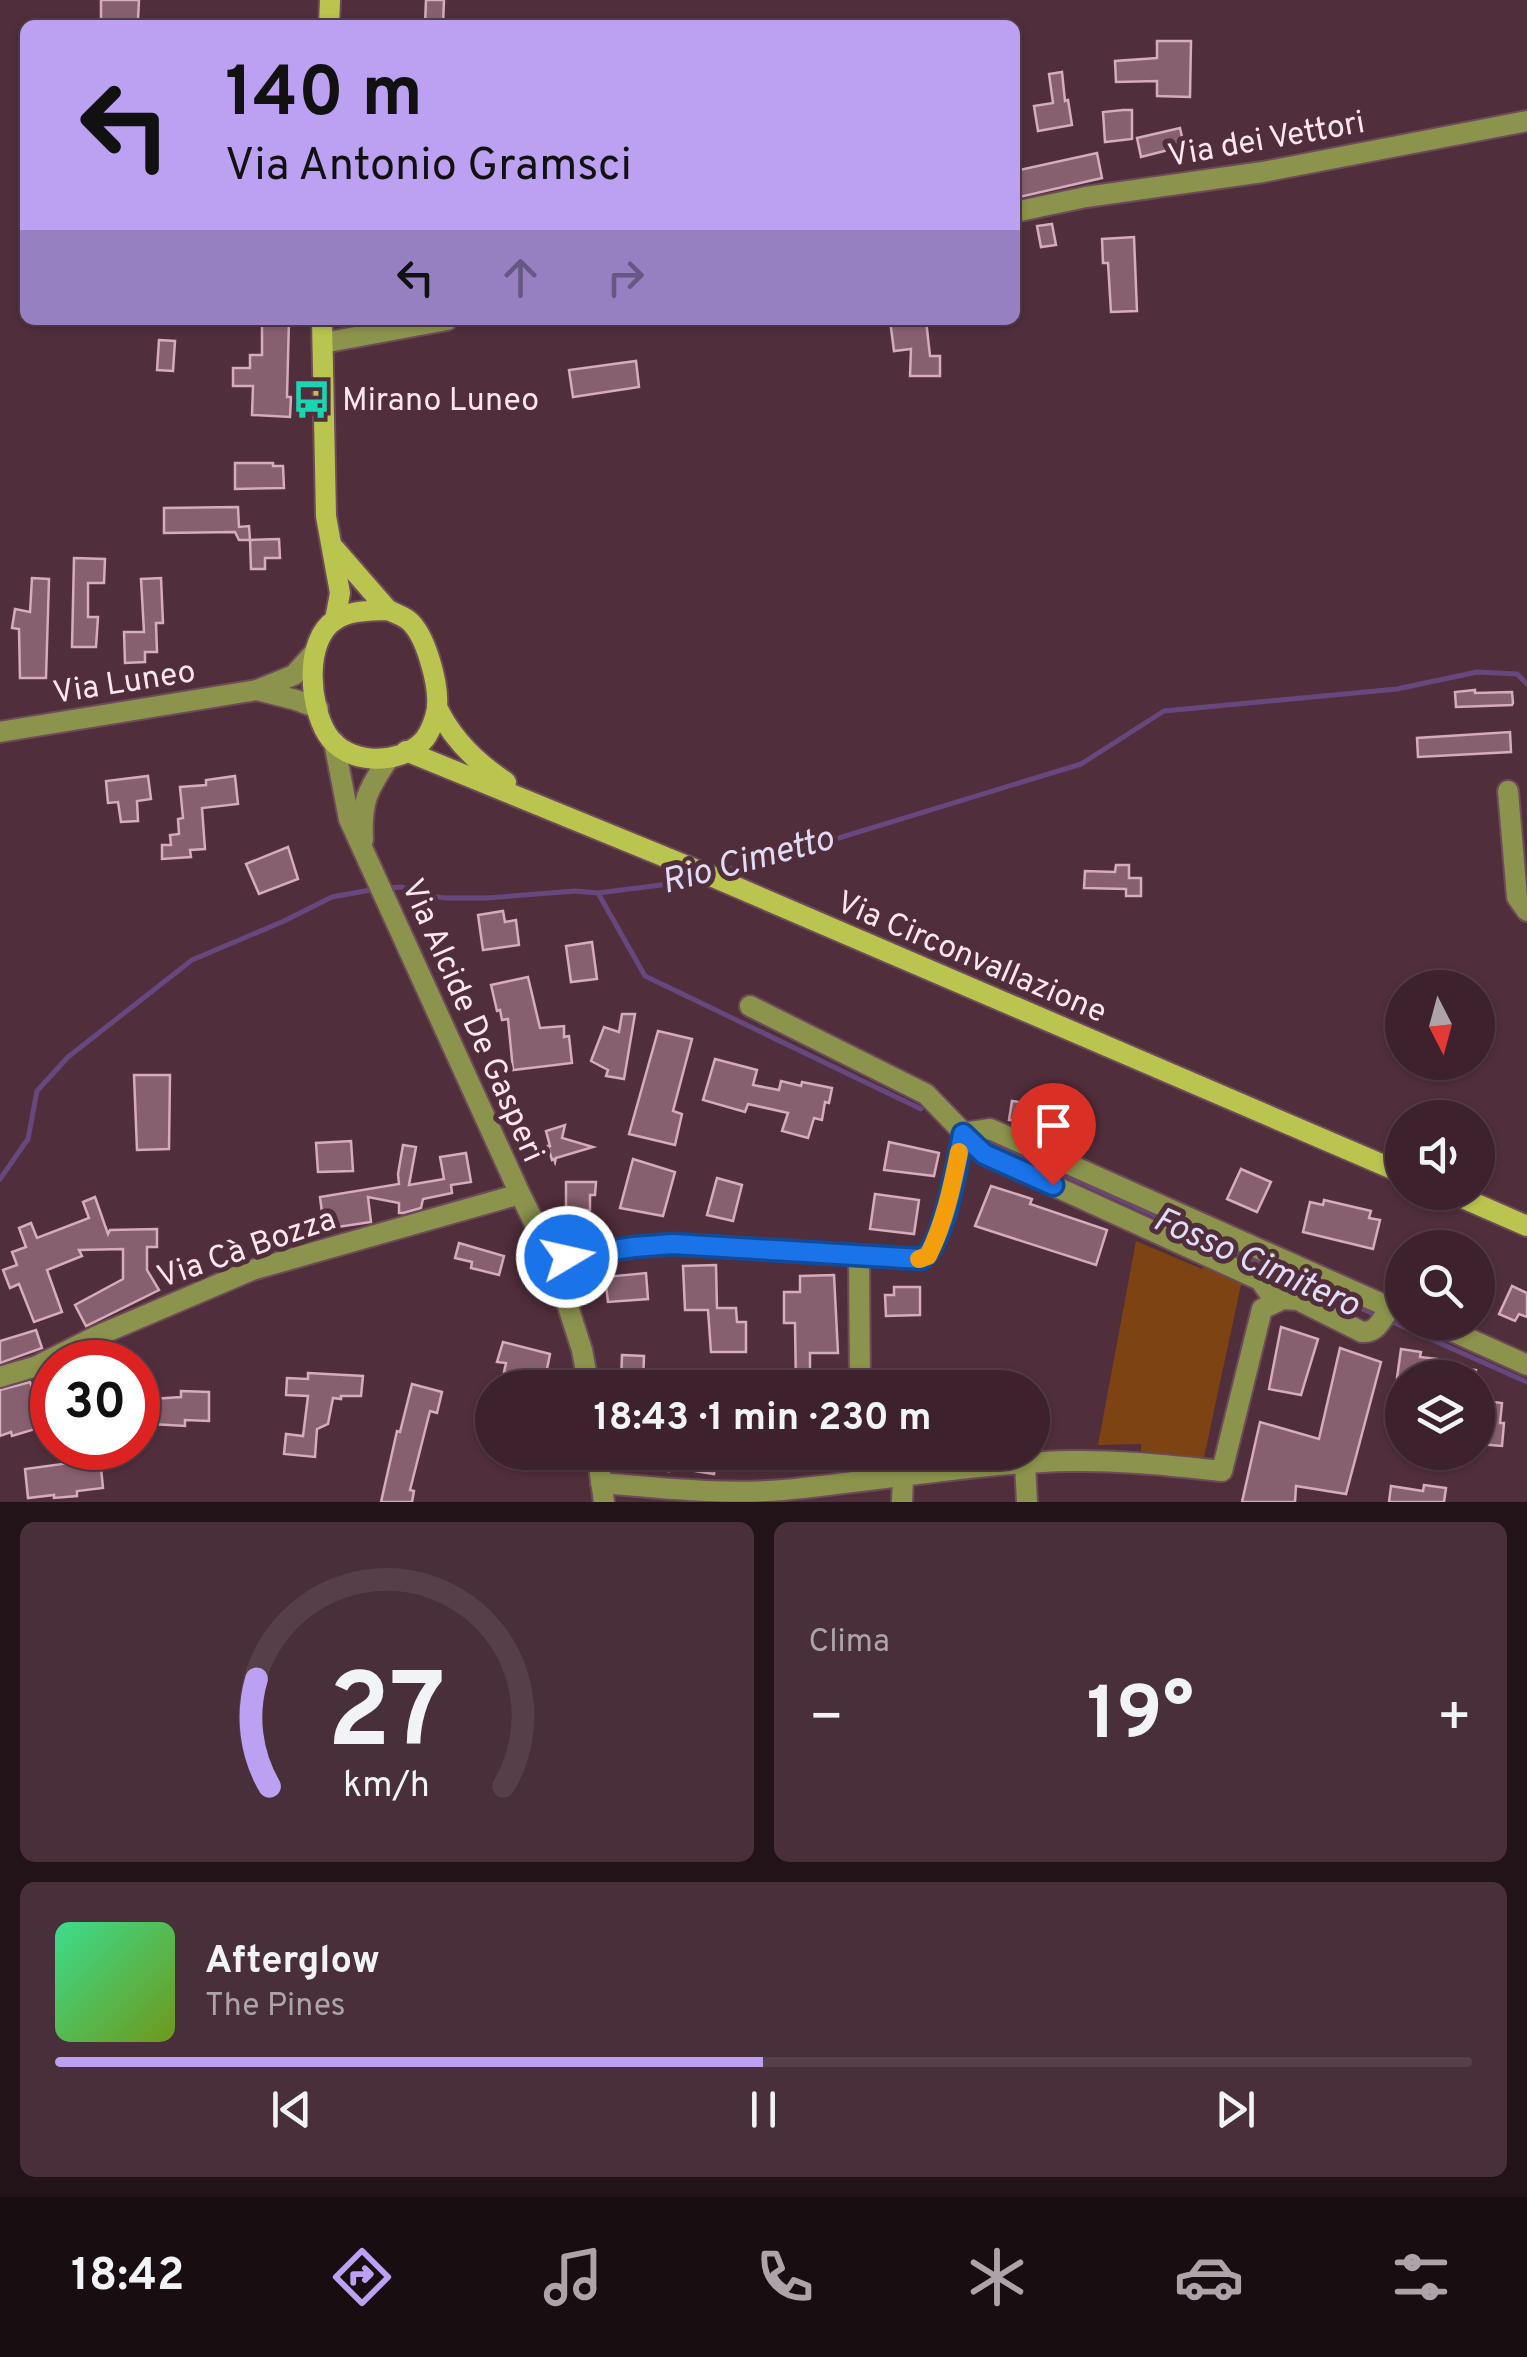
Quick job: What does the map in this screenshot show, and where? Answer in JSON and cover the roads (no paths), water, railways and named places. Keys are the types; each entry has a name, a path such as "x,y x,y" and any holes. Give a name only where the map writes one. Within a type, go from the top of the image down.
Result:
{"main road":[{"path":"322,325 326,516 340,594 335,620"},
{"path":"332,547 388,610 408,620 420,635 436,690 437,707 423,741 397,755 377,760 357,756 328,736 318,708 313,654 320,636 335,620 360,611 388,610"},
{"path":"437,707 447,728 480,763 546,807"},
{"name":"Via Circonvallazione","path":"397,755 546,807 1385,1165"},
{"path":"1490,1210 1527,1226"}],"street":[{"name":"Via dei Vettori","path":"1020,211 1086,196 1263,172 1527,121"},
{"path":"323,343 420,325"},
{"path":"257,690 294,675 313,654"},
{"path":"257,690 318,708"},
{"name":"Via Luneo","path":"0,732 257,690"},
{"name":"Via Alcide De Gasperi","path":"334,742 349,819 553,1260 586,1370"},
{"path":"363,847 365,797 397,755"},
{"path":"1508,791 1516,897 1527,911"},
{"path":"750,1006 926,1094 984,1154 1260,1280 1274,1301"},
{"path":"963,1134 990,1130 1382,1304 1385,1309"},
{"path":"553,1260 673,1244 910,1259 928,1256 952,1189 963,1134"},
{"name":"Via Cà Bozza","path":"0,1378 36,1366 252,1270 520,1194"},
{"path":"859,1254 860,1370"},
{"path":"1050,1463 1119,1462 1222,1471 1262,1309 1282,1299 1298,1300 1362,1332 1369,1332 1385,1318"},
{"path":"1472,1340 1527,1365"},
{"path":"860,1470 860,1480"},
{"path":"602,1492 782,1496 860,1480 964,1470"},
{"path":"1025,1470 1026,1502"},
{"path":"902,1477 902,1502"}],"waterway":[{"name":"Rio Cimetto","path":"718,872 1081,764 1164,711 1397,689 1477,672 1517,674 1527,684"},
{"name":"Rio Cimetto","path":"387,888 402,887 427,896 487,898 575,891 598,893 697,877"},
{"name":"Rio Cimetto","path":"0,1179 28,1139 37,1091 68,1057 192,960 332,897 376,889"},
{"name":"Fosso Cimitero","path":"598,893 645,976 921,1109"},
{"name":"Fosso Cimitero","path":"988,1140 1378,1316"},
{"name":"Fosso Cimitero","path":"1433,1340 1527,1382"}],"place":[{"name":"Mirano Luneo","path":"312,399"}]}
